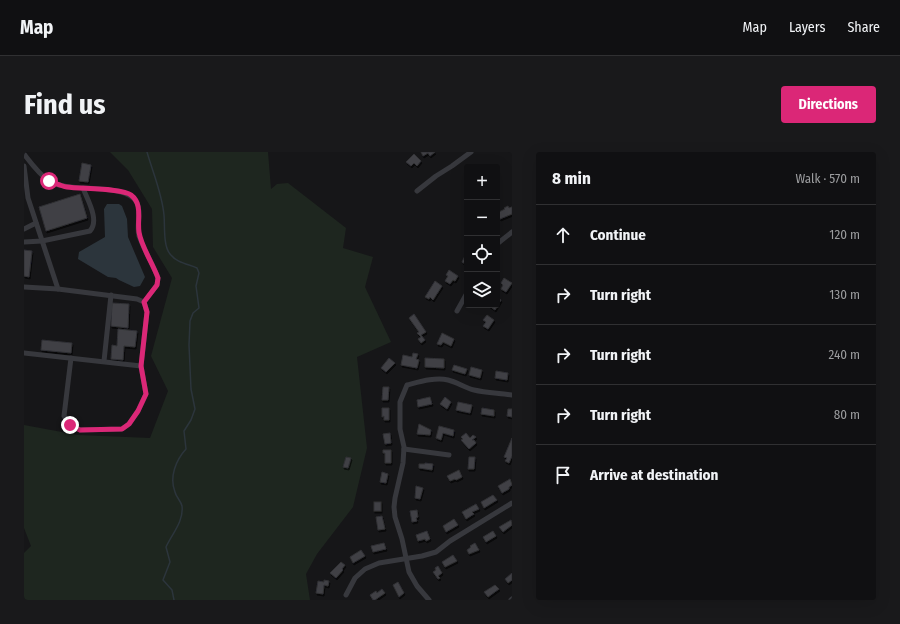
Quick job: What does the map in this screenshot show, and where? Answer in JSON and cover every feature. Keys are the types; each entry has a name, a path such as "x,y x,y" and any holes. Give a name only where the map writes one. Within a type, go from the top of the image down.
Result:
{"street":[{"path":"417,191 471,152"},
{"path":"24,154 32,166 49,181 66,186 125,192 131,195 138,204 138,227 140,236 158,278 157,285 144,302"},
{"path":"24,166 28,198 58,289"},
{"path":"24,242 42,241 90,231 94,223 93,215 83,188"},
{"path":"24,229 36,223"},
{"path":"500,242 512,232"},
{"path":"24,287 58,289 137,298 144,302 147,312 141,366 146,394 138,411 129,424 122,429 80,430 70,425 64,416 71,358"},
{"path":"104,362 111,295"},
{"path":"457,311 464,298"},
{"path":"24,353 141,366"},
{"path":"429,600 411,577 395,517 394,498 402,474 404,449 400,429 400,402 407,385 438,379 448,380 462,387 474,390 512,395"},
{"path":"404,449 449,455"},
{"path":"346,595 355,578 365,569 379,562 405,559 436,552 450,541 512,502"}],"shaded area":[{"path":"110,152 268,152 271,189 277,184 288,183 346,228 343,248 373,257 365,287 391,342 357,357 367,448 353,507 317,554 306,574 310,600 24,600 24,553 31,546 24,528 24,425 78,435 150,438 168,391 151,356 172,278 153,247 152,209 128,170"},
{"path":"107,204 119,204 122,206 127,219 128,237 145,277 140,286 134,287 116,278 108,277 78,259 79,252 105,237 104,209"}],"building":[{"path":"421,152 435,152 430,156 428,153 423,156"},
{"path":"414,154 421,161 417,166 414,163 411,166 406,162"},
{"path":"82,163 91,165 88,182 79,181"},
{"path":"80,194 87,218 46,231 39,207"},
{"path":"508,206 509,208 512,207 512,214 500,219 500,212 505,209 504,208"},
{"path":"24,250 32,251 29,277 24,276"},
{"path":"449,270 458,276 455,281 453,280 450,284 445,281"},
{"path":"504,278 512,283 506,292 501,289 503,285 501,283"},
{"path":"435,281 442,286 433,300 430,297 429,299 425,297"},
{"path":"112,303 129,304 128,328 111,326"},
{"path":"414,314 426,332 421,335 425,340 421,343 418,339 421,337 417,333 419,332 409,318"},
{"path":"487,315 494,320 488,329 483,326 486,322 483,320"},
{"path":"118,329 137,331 135,347 124,346 123,360 111,359 112,345 117,346"},
{"path":"442,333 454,339 451,346 443,342 441,345 437,344"},
{"path":"42,340 72,343 71,353 41,350"},
{"path":"413,353 418,354 416,359 419,360 417,368 401,365 403,355 412,357"},
{"path":"389,358 395,363 386,372 381,368"},
{"path":"425,358 444,359 444,368 425,367"},
{"path":"454,365 467,369 465,374 452,370"},
{"path":"471,367 482,370 480,378 469,375"},
{"path":"496,371 508,373 507,380 495,378"},
{"path":"383,387 389,387 388,400 382,400"},
{"path":"430,397 432,404 418,407 417,400"},
{"path":"445,397 451,402 447,409 440,404"},
{"path":"458,402 472,405 470,413 456,410"},
{"path":"382,408 389,408 389,420 384,420 384,416 382,417"},
{"path":"482,408 494,410 494,416 481,414"},
{"path":"508,409 512,409 512,417 507,416"},
{"path":"419,424 431,430 430,435 417,434"},
{"path":"439,426 454,430 453,436 443,433 441,440 436,438"},
{"path":"390,433 391,443 385,444 383,434"},
{"path":"466,433 470,438 473,435 476,437 472,440 476,443 469,449 461,440 463,439 461,437"},
{"path":"512,438 512,456 509,463 505,461 507,458 504,457"},
{"path":"383,450 391,450 391,463 385,463 385,453 383,453"},
{"path":"346,457 351,458 348,468 343,467"},
{"path":"469,457 475,457 474,469 468,469"},
{"path":"419,464 433,464 432,470 419,468"},
{"path":"459,470 462,477 450,481 447,476"},
{"path":"382,472 388,474 386,483 380,482"},
{"path":"510,479 512,485 509,489 502,493 498,486"},
{"path":"416,486 423,488 420,499 415,498"},
{"path":"493,495 497,500 484,508 481,502"},
{"path":"374,502 381,502 381,511 374,511"},
{"path":"476,504 479,509 472,512 474,514 466,519 462,512"},
{"path":"417,510 417,521 412,522 410,511"},
{"path":"382,516 385,529 378,530 376,517"},
{"path":"454,519 458,525 446,532 443,526"},
{"path":"511,520 512,525 503,532 499,527"},
{"path":"427,531 430,539 426,541 425,539 418,541 416,535"},
{"path":"493,531 496,536 486,542 483,537"},
{"path":"384,543 386,549 373,552 371,546"},
{"path":"475,543 479,550 469,554 467,550"},
{"path":"361,550 365,556 353,563 350,557"},
{"path":"453,555 457,561 445,567 442,562"},
{"path":"341,562 345,565 342,569 343,570 336,578 330,573"},
{"path":"438,566 442,573 438,576 440,578 438,579 433,572"},
{"path":"512,573 512,580 508,583 505,579"},
{"path":"324,580 329,581 328,586 324,585 323,594 316,593 318,581 324,582"},
{"path":"398,582 404,593 399,597 393,585"},
{"path":"495,585 499,589 488,597 484,592"},
{"path":"382,589 385,593 373,600 370,595 376,591 377,593"}],"waterway":[{"path":"147,152 161,199 164,215 166,246 173,257 183,263 197,268 199,273 196,286 199,308 193,313 190,321 189,345 191,389 195,409 191,420 184,431 186,449 179,458 174,469 173,486 182,506 182,512 177,527 166,547 170,562 163,580 172,590 174,600"}],"route":[{"path":"49,181 66,186 125,192 131,195 138,204 138,227 140,236 158,278 157,285 144,302 147,312 141,366 146,394 138,411 129,424 122,429 80,430 70,425"}]}
